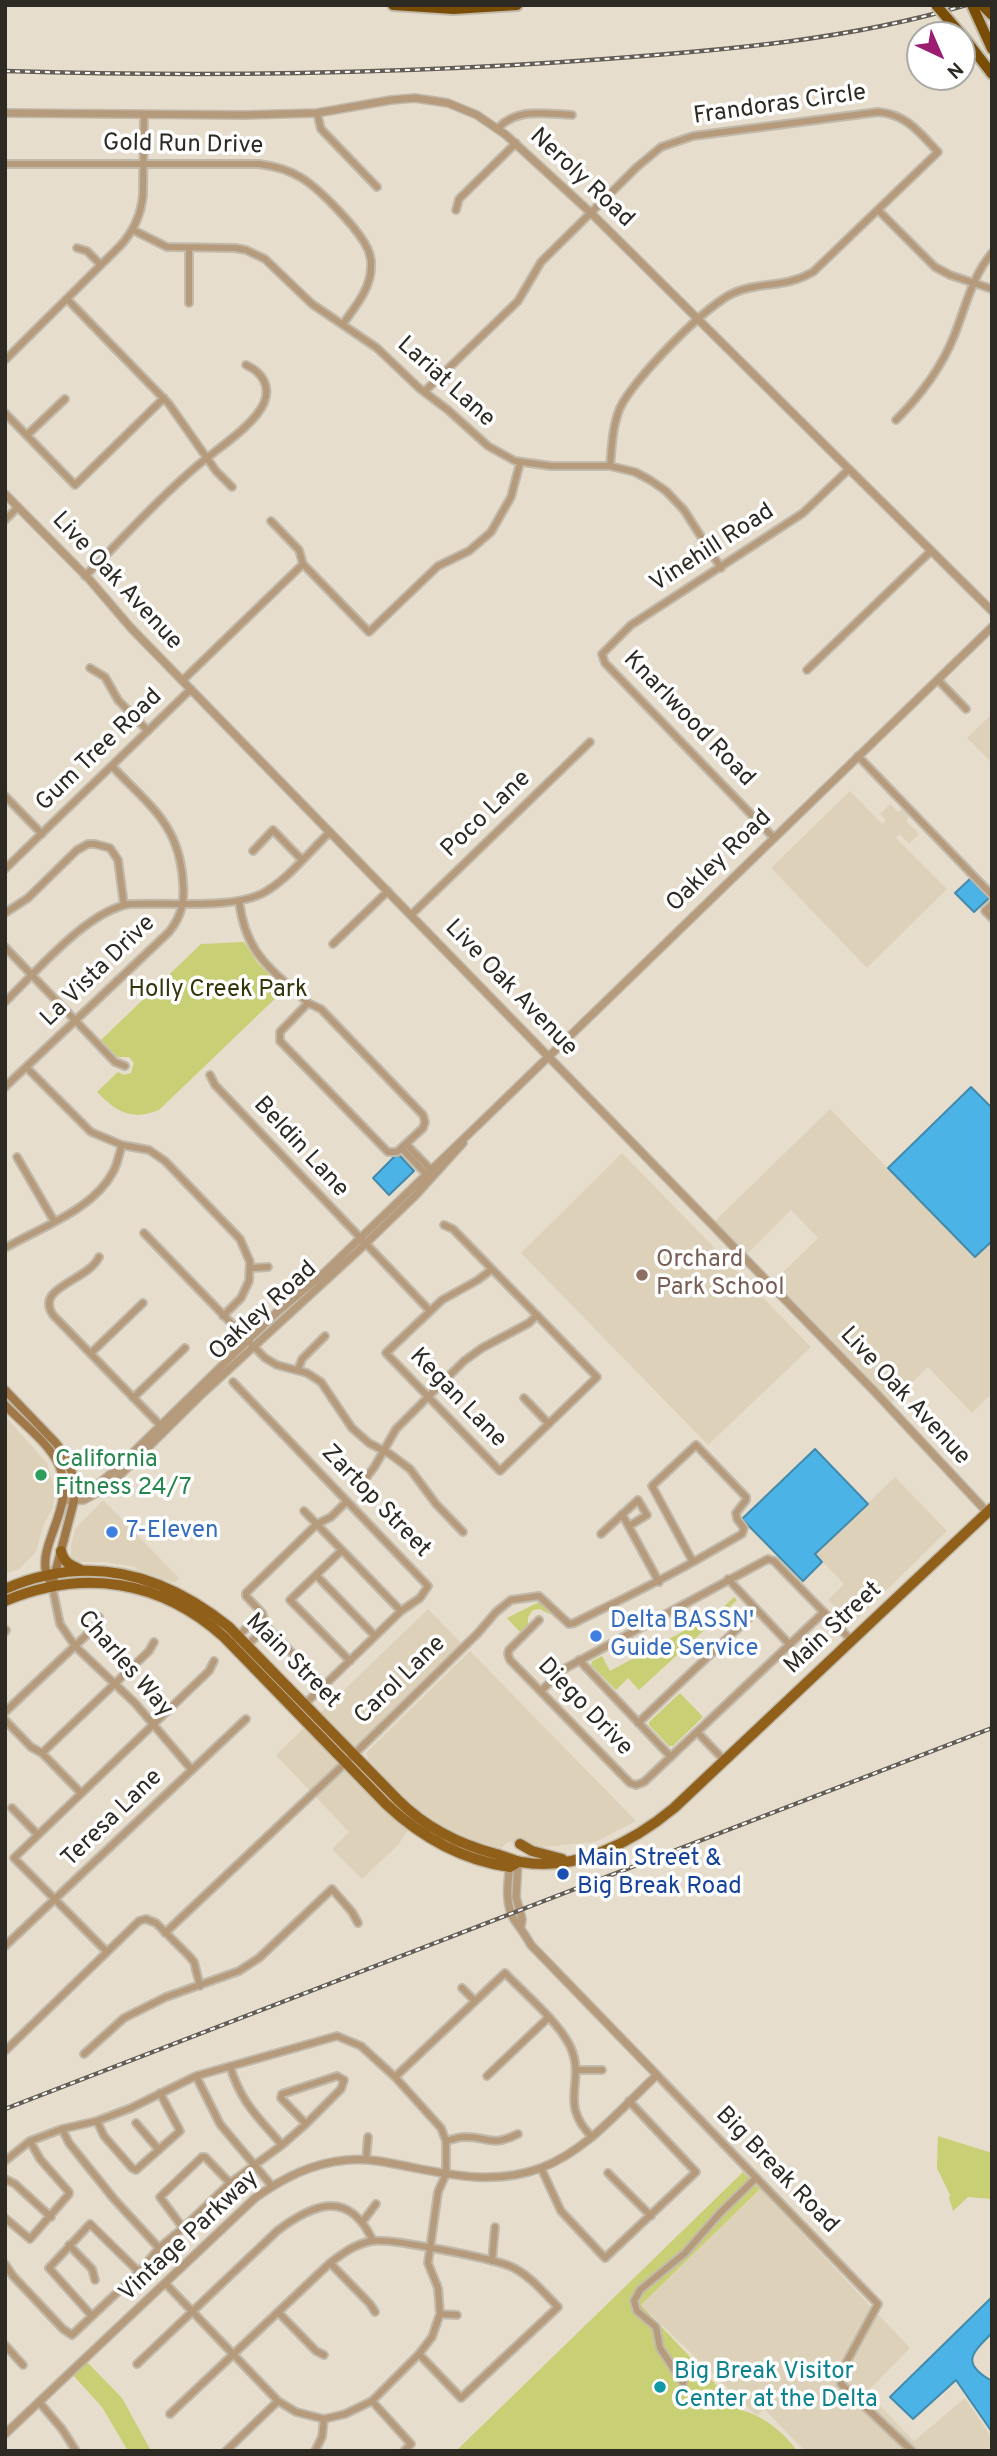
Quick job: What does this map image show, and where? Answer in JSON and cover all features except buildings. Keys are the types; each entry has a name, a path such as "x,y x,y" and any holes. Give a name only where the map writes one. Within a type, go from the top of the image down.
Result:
{"highway":[{"path":"393,5 454,9 517,5"},
{"path":"936,5 992,74"},
{"path":"972,5 992,49"},
{"path":"982,5 992,15"}],"main road":[{"path":"5,1390 65,1455 72,1473 74,1497 61,1551 51,1574"},
{"path":"5,1405 53,1455 61,1472 64,1498 47,1552 52,1585"},
{"name":"Main Street","path":"5,1589 51,1574 84,1572 133,1576 171,1589 209,1611 349,1758 429,1826 474,1848 513,1862 566,1861 613,1848 636,1836 674,1808 989,1510"},
{"path":"61,1551 63,1560 68,1565 84,1572"},
{"name":"Main Street","path":"5,1601 52,1585 91,1582 135,1587 160,1595 195,1613 238,1644 304,1704 349,1758"},
{"path":"520,1844 532,1851 566,1861"}],"street":[{"name":"Neroly Road","path":"5,113 317,113 397,99 424,99 465,109 498,128 591,213 992,611"},
{"name":"Frandoras Circle","path":"591,213 650,155 680,139 878,112 904,118 937,152 813,272 787,284 736,292 712,305 630,391 615,424 610,466"},
{"path":"317,113 321,129 377,187"},
{"path":"498,128 507,119 521,113 572,115"},
{"path":"5,360 133,230 142,208 144,115"},
{"path":"456,210 459,199 516,143"},
{"name":"Gold Run Drive","path":"5,164 271,165 292,172 308,182 360,236 369,251 370,281 343,324"},
{"path":"878,210 935,267 992,289"},
{"path":"424,392 518,300 541,262 591,213"},
{"name":"Lariat Lane","path":"133,230 158,244 189,249 235,248 255,253 271,263 312,304 377,348 488,446 520,463 610,466 635,472 666,491 684,510 720,568"},
{"path":"77,248 87,251 101,265"},
{"path":"189,249 189,303"},
{"path":"896,420 922,392 942,362 980,269 992,253"},
{"path":"67,299 164,398 232,487"},
{"path":"85,576 197,466 222,448 257,413 265,400 264,380 255,369 246,365"},
{"path":"27,435 65,398"},
{"path":"5,413 75,485 164,398"},
{"path":"271,522 299,550 303,564 369,632 438,566 469,551 491,532 506,510 520,463"},
{"name":"Vinehill Road","path":"603,660 604,650 631,625 803,513 848,470"},
{"name":"Live Oak Avenue","path":"5,494 989,1510"},
{"path":"5,520 18,507"},
{"path":"807,670 931,551"},
{"path":"183,680 303,564"},
{"name":"Oakley Road","path":"64,1498 94,1496 109,1486 431,1174 548,1056 992,627"},
{"name":"Knarlwood Road","path":"603,660 774,838"},
{"path":"90,668 105,677 118,700 148,731"},
{"path":"937,680 966,709"},
{"name":"Gum Tree Road","path":"5,869 191,689"},
{"name":"Poco Lane","path":"411,915 590,742"},
{"path":"858,756 992,895"},
{"name":"La Vista Drive","path":"5,1087 169,932 178,920 183,903 181,860 175,838 163,818 112,766"},
{"path":"5,796 42,834"},
{"path":"253,850 273,830 302,859"},
{"path":"5,1002 88,923 107,911 124,905 239,901 268,890 330,832"},
{"path":"5,913 28,898 77,850 88,844 110,848 118,860 124,905"},
{"path":"333,944 388,891"},
{"path":"239,901 242,919 259,956 288,987 308,1003 321,1009 423,1115 425,1125 393,1153 384,1148 280,1041 280,1032 308,1003"},
{"path":"992,904 985,911 992,918"},
{"path":"5,947 115,1062 125,1066"},
{"path":"27,1069 85,1127 122,1145 149,1150 165,1161 240,1239 251,1268 246,1290 223,1316"},
{"name":"Beldin Lane","path":"210,1075 215,1086 430,1311"},
{"path":"5,1248 79,1206 107,1181 117,1163 122,1145"},
{"path":"404,1146 431,1174"},
{"path":"17,1157 54,1221"},
{"path":"444,1225 453,1229 597,1377 549,1424 524,1398"},
{"path":"144,1233 269,1361 298,1370 321,1382 352,1428 369,1443 410,1469 436,1504 463,1532"},
{"name":"Oakley Road","path":"74,1497 104,1480 247,1341 362,1241"},
{"path":"99,1257 91,1269 54,1292 49,1304 53,1315 160,1425"},
{"path":"251,1268 268,1267"},
{"path":"430,1311 492,1269"},
{"path":"91,1353 143,1303"},
{"name":"Kegan Lane","path":"430,1311 386,1353 500,1471 549,1424"},
{"path":"363,1482 396,1429 428,1396 482,1348 537,1315"},
{"path":"298,1370 302,1359 326,1336"},
{"path":"133,1398 186,1348"},
{"name":"Zartop Street","path":"233,1382 428,1586 420,1598 401,1611 304,1704"},
{"name":"Carol Lane","path":"165,1933 511,1600 539,1596 569,1624 659,1582 742,1534 744,1528 736,1516 746,1497 696,1445 652,1486 693,1562"},
{"path":"601,1534 638,1500 647,1516 629,1526"},
{"path":"324,1686 267,1627 262,1613 246,1597 246,1593 317,1524 331,1517 348,1501"},
{"path":"304,1511 401,1611"},
{"path":"622,1514 659,1582"},
{"path":"342,1550 290,1600 350,1661"},
{"path":"541,1691 579,1660 762,1560 771,1559 852,1641"},
{"path":"316,1575 375,1636"},
{"path":"728,1579 790,1645"},
{"name":"Charles Way","path":"52,1585 60,1624 75,1646 135,1703 192,1770"},
{"path":"638,1723 756,1611"},
{"path":"579,1660 671,1757 824,1612"},
{"path":"238,1644 262,1613"},
{"path":"5,1712 96,1626 99,1617"},
{"name":"Diego Drive","path":"539,1620 512,1645 508,1654 541,1691 630,1783 636,1785 644,1782 671,1757"},
{"path":"238,1644 267,1627"},
{"path":"43,1753 149,1651 154,1642"},
{"path":"107,1952 14,1858 209,1671 214,1661"},
{"path":"5,1720 31,1747 43,1753 81,1793"},
{"name":"Teresa Lane","path":"5,1946 246,1720"},
{"path":"697,1732 724,1761"},
{"path":"12,1808 38,1835"},
{"name":"Big Break Road","path":"513,1862 509,1902 515,1922 521,1926 531,1945 878,2304 840,2374 841,2384 912,2451"},
{"path":"84,2054 124,2018 166,1997 239,1970 259,1958 332,1888 358,1923"},
{"path":"5,2050 139,1921 146,1919 156,1923 194,1962 200,1986"},
{"path":"395,2077 505,1973 563,2034 570,2047 576,2070 572,2100 575,2113 592,2137"},
{"path":"462,1988 475,2001"},
{"path":"487,2077 548,2018"},
{"path":"5,2161 30,2141 131,2108 197,2076 337,2036 361,2046 395,2077 441,2127 446,2141 446,2174 438,2192 428,2263 438,2288 440,2314 432,2337 419,2354 372,2401 345,2414 324,2419 296,2412 278,2401 166,2284"},
{"path":"230,2066 242,2097 282,2145"},
{"path":"576,2070 602,2070"},
{"name":"Vintage Parkway","path":"5,2434 255,2198 272,2186 300,2171 348,2160 366,2160 468,2177 498,2177 541,2168 579,2148 657,2075"},
{"path":"197,2076 220,2124 272,2186"},
{"path":"5,2264 21,2285 72,2335 139,2272 159,2248 230,2183 306,2124 341,2089 344,2080 337,2076 282,2094 281,2098 306,2124"},
{"path":"97,2121 104,2136 136,2170 180,2131 160,2093"},
{"path":"541,2168 561,2211 606,2259 696,2172 629,2101"},
{"path":"136,2123 159,2150"},
{"path":"62,2129 69,2143 114,2199 159,2248"},
{"path":"446,2141 463,2137 493,2142 507,2140 519,2134"},
{"path":"366,2160 368,2137"},
{"path":"5,2218 30,2239 51,2217 69,2192 40,2159 30,2141"},
{"path":"183,2228 160,2197 202,2157 230,2183"},
{"path":"608,2173 651,2216"},
{"path":"684,2383 660,2348 656,2327 637,2311 634,2301 640,2290 685,2253 756,2178"},
{"path":"5,2179 15,2183 51,2217"},
{"path":"363,2221 376,2204"},
{"path":"137,2364 277,2231 298,2215 317,2207 334,2206 353,2213 363,2221 373,2241"},
{"path":"92,2316 49,2268 90,2224 139,2272"},
{"path":"492,2261 495,2227"},
{"path":"170,2414 330,2263 348,2249 373,2241 430,2248 502,2262 533,2282 558,2307 461,2398 419,2354"},
{"path":"69,2245 92,2269 95,2280"},
{"path":"330,2263 370,2304 374,2312"},
{"path":"278,2312 316,2351 324,2355"},
{"path":"440,2314 457,2315"},
{"path":"5,2345 23,2365"},
{"path":"226,2451 278,2401"},
{"path":"372,2401 411,2444 404,2451"},
{"path":"39,2402 76,2451"},
{"path":"315,2451 322,2437 324,2419"}],"shaded area":[{"path":"992,714 992,763 967,738"},
{"path":"850,791 882,824 886,820 880,814 890,804 898,812 902,809 909,817 906,821 919,834 909,844 900,834 896,838 947,889 867,968 771,868"},
{"path":"830,1109 974,1257 992,1241 992,1393 972,1413 928,1367 892,1402 774,1281 818,1238 791,1210 747,1254 715,1221"},
{"name":"Orchard Park School","path":"622,1153 811,1347 708,1445 521,1253"},
{"path":"5,1416 47,1463 55,1489 53,1507 44,1524 36,1552 19,1569 5,1574"},
{"path":"895,1477 947,1531 852,1624 828,1600 844,1584 815,1554"},
{"path":"103,1500 179,1578 175,1583 135,1567 105,1562 77,1562 71,1559 75,1529"},
{"path":"428,1609 461,1643 353,1748 319,1714"},
{"path":"470,1651 636,1821 595,1842 543,1847 508,1842 501,1848 475,1841 441,1825 417,1809 397,1790 368,1759 366,1753"},
{"path":"306,1726 343,1763 311,1792 276,1755"},
{"path":"346,1767 408,1830 398,1845 362,1879 332,1849 349,1832 315,1796"},
{"path":"760,2189 910,2348 867,2392 914,2441 965,2398 992,2438 992,2451 805,2451 764,2409 757,2416 641,2305"}],"green space":[{"name":"Holly Creek Park","path":"244,942 257,962 284,990 159,1110 140,1115 125,1113 104,1099 97,1092 118,1072 124,1075 131,1073 134,1063 129,1057 117,1057 101,1040 201,944"},
{"path":"734,1597 737,1600 639,1690 628,1678 616,1690 591,1665 592,1661 602,1656 610,1671 717,1613"},
{"path":"539,1602 551,1615 540,1609 533,1610 528,1617 528,1624 520,1632 507,1618"},
{"path":"680,1693 703,1717 673,1746 669,1746 649,1722"},
{"path":"938,2136 992,2153 992,2199 968,2197 953,2211 950,2195 937,2168"},
{"path":"743,2172 760,2189 641,2305 740,2410 772,2425 797,2451 456,2451"},
{"path":"85,2360 122,2398 151,2451 128,2451 102,2407 71,2373"}],"water":[{"path":"971,878 989,898 974,912 955,893"},
{"path":"971,1087 992,1108 992,1241 975,1257 888,1168"},
{"path":"395,1156 400,1156 414,1171 389,1195 373,1178"},
{"path":"815,1449 868,1504 815,1554 822,1562 803,1581 742,1519"},
{"path":"992,2297 992,2333 972,2358 976,2369 992,2381 992,2432 956,2380 913,2419 890,2397"}],"railway":[{"path":"5,71 305,73 605,59 787,42 877,27 966,5"},
{"path":"5,2109 992,1728"}],"place":[{"name":"Orchard Park School","path":"642,1275"},
{"name":"California Fitness 24/7","path":"41,1475"},
{"name":"7-Eleven","path":"112,1532"},
{"name":"Delta BASSN' Guide Service","path":"596,1636"},
{"name":"Main Street & Big Break Road","path":"563,1874"},
{"name":"Big Break Visitor Center at the Delta","path":"660,2387"}]}
